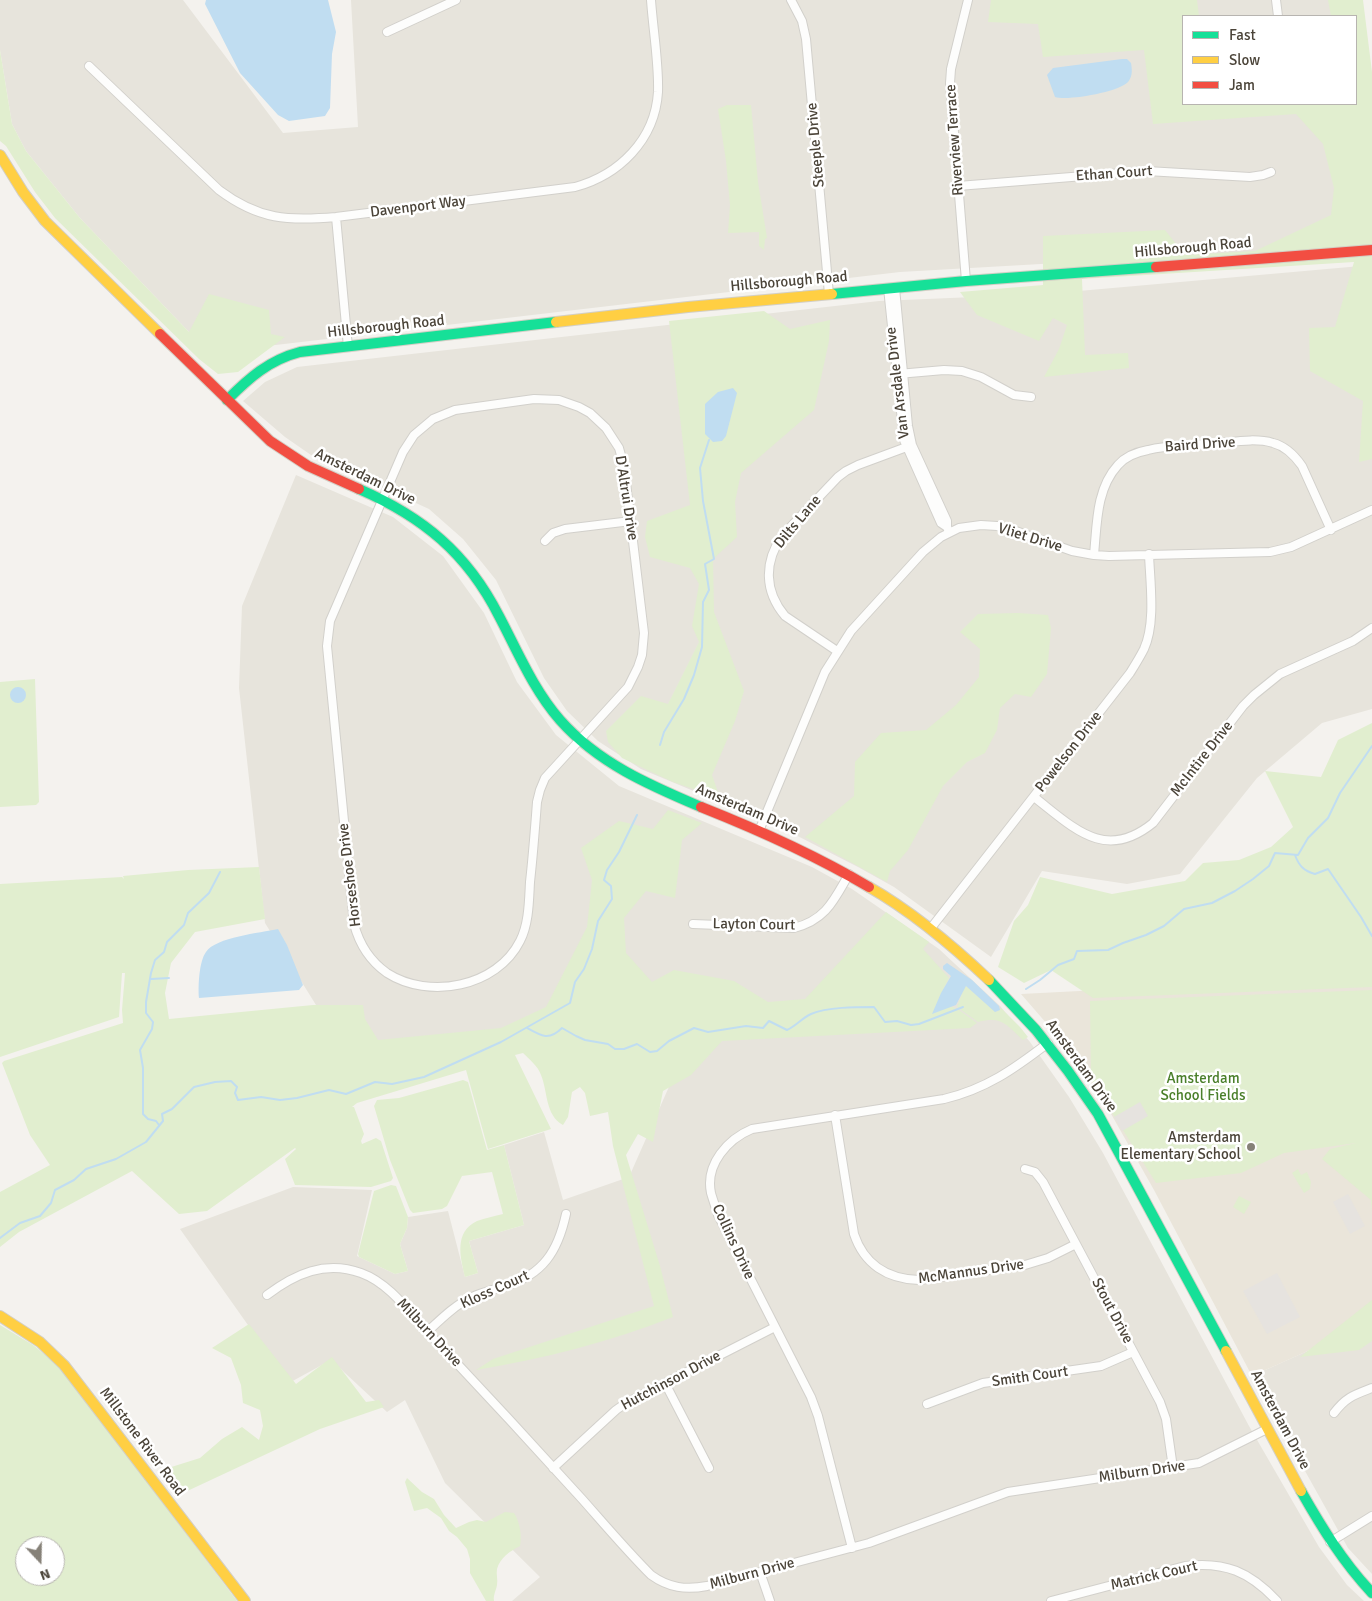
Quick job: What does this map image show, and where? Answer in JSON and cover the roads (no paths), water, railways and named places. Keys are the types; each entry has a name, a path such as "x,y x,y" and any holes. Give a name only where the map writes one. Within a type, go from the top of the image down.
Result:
{"street":[{"path":"387,32 456,0"},
{"name":"Davenport Way","path":"90,66 219,190 231,199 254,210 277,217 302,220 336,217 575,188 598,180 611,172 624,162 640,144 651,123 656,105 658,82 651,0"},
{"name":"Steeple Drive","path":"791,0 802,21 806,39 829,294"},
{"name":"Riverview Terrace","path":"966,281 950,83 951,69 968,0"},
{"path":"1276,0 1278,15"},
{"name":"Amsterdam Drive","path":"0,155 23,192 45,220 264,436 313,469 407,513 444,541 464,561 487,592 540,694 560,720 580,740 611,764 631,776 759,830 823,859 849,874 896,902 931,928 989,978 1048,1043 1073,1076 1106,1128 1330,1542 1352,1572 1372,1593"},
{"name":"Ethan Court","path":"958,186 1147,171 1250,177 1270,172"},
{"path":"336,217 348,347"},
{"name":"Hillsborough Road","path":"227,400 253,374 276,359 300,352 688,307 966,281 1372,250"},
{"name":"Van Arsdale Drive","path":"892,288 909,446 947,521 948,529"},
{"path":"900,374 944,370 962,371 981,377 1014,394 1031,398"},
{"name":"D'Altrui Drive","path":"382,500 409,443 423,427 433,419 444,414 467,407 546,399 569,403 590,413 606,428 614,438 624,466 644,634 642,655 628,687 580,740"},
{"name":"Baird Drive","path":"1094,555 1099,508 1106,481 1120,463 1131,455 1163,447 1249,441 1271,442 1278,445 1296,457 1302,466 1332,530"},
{"name":"Dilts Lane","path":"837,651 785,616 780,610 769,584 768,568 770,560 775,546 782,536 838,478 858,465 909,446"},
{"name":"Horseshoe Drive","path":"382,500 330,621 327,646 354,924 364,948 371,959 383,970 413,984 454,986 476,980 487,974 498,967 511,953 520,942 528,908 537,802 540,790 545,778 580,740"},
{"name":"Vliet Drive","path":"759,830 825,672 837,651 851,631 923,552 948,529 970,526 996,526 1072,551 1094,555 1270,552 1291,547 1332,530 1372,510"},
{"path":"545,541 553,533 565,529 631,522"},
{"name":"Powelson Drive","path":"931,928 1130,673 1144,648 1148,636 1151,615 1149,554"},
{"name":"McIntire Drive","path":"1034,797 1080,831 1101,840 1120,841 1141,833 1153,823 1244,706 1271,679 1353,640 1372,628"},
{"name":"Layton Court","path":"693,924 794,928 803,926 826,911 849,874"},
{"name":"Collins Drive","path":"852,1548 814,1406 798,1370 718,1215 711,1192 712,1172 720,1153 729,1142 741,1133 766,1126 959,1095 1002,1077 1048,1043"},
{"name":"McMannus Drive","path":"835,1115 854,1234 866,1258 886,1274 902,1279 918,1280 1025,1265 1048,1258 1076,1244"},
{"name":"Stout Drive","path":"1025,1168 1035,1172 1043,1182 1164,1410 1173,1468"},
{"name":"Kloss Court","path":"427,1332 464,1301 484,1292 518,1282 539,1268 547,1260 559,1241 566,1214"},
{"name":"Milburn Drive","path":"267,1295 291,1278 307,1271 326,1268 350,1270 379,1282 482,1390 636,1561 659,1581 671,1586 694,1589 852,1548 1008,1492 1191,1465 1207,1460 1267,1428"},
{"name":"Millstone River Road","path":"0,1316 35,1338 64,1365 245,1601"},
{"name":"Hutchinson Drive","path":"553,1468 616,1410 775,1327"},
{"name":"Smith Court","path":"927,1404 983,1383 1101,1366 1133,1352"},
{"path":"665,1383 709,1468"},
{"path":"1334,1412 1350,1396 1372,1388"},
{"path":"1330,1542 1372,1516"},
{"name":"Matrick Court","path":"1052,1601 1185,1566 1200,1564 1226,1567 1243,1573 1265,1588 1277,1601"},
{"path":"760,1572 770,1601"}],"water":[{"path":"206,0 328,0 336,32 332,54 330,108 325,116 289,121 278,115 240,73 205,4"},
{"path":"1127,59 1131,63 1132,70 1130,80 1123,86 1093,95 1071,98 1055,97 1047,75 1053,68"},
{"path":"733,388 737,393 726,436 722,441 713,442 705,434 705,404 718,392"},
{"path":"18,687 26,695 18,703 10,695"},
{"path":"278,929 287,945 303,985 299,990 199,998 200,968 206,952 211,947 228,939"},
{"path":"947,963 972,980 999,1006 1000,1010 995,1012 966,986 956,1005 932,1014 951,976 943,969 943,966"}],"waterway":[{"path":"660,745 664,732 684,699 694,675 702,647 703,602 709,590 705,564 714,559 703,501 700,468 709,440"},
{"path":"1026,989 1058,965 1074,959 1077,951 1108,950 1164,926 1184,909 1212,903 1235,891 1269,866 1275,853 1298,855 1308,838 1328,818 1340,793 1372,746"},
{"path":"0,1238 20,1223 40,1216 51,1203 55,1190 74,1180 86,1169 116,1159 146,1142 163,1121 162,1114 172,1109 194,1087 215,1082 231,1081 237,1087 235,1093 238,1100 261,1097 280,1100 329,1090 346,1094 375,1082 392,1084 424,1077 501,1042 570,1003 575,982 584,969 592,949 598,921 612,899 611,886 604,880 607,870 619,852 637,815"},
{"path":"1295,855 1302,867 1311,873 1315,874 1328,869 1372,936"},
{"path":"159,1125 156,1121 148,1119 143,1114 143,1068 140,1050 152,1029 153,1022 146,1013 151,973 155,960 164,952 167,942 184,925 188,913 209,893 220,872"},
{"path":"151,979 169,978"},
{"path":"527,1028 545,1036 553,1035 562,1028 585,1040 608,1044 615,1049 624,1049 637,1044 650,1052 657,1051 669,1041 694,1028 708,1032 746,1026 763,1028 769,1021 787,1030 808,1016 818,1012 859,1007 874,1007 885,1022 897,1021 911,1025 919,1024 963,1007"}],"place":[{"name":"Amsterdam Elementary School","path":"1251,1147"}],"park label":[{"name":"Amsterdam School Fields","path":"1203,1088"}]}
